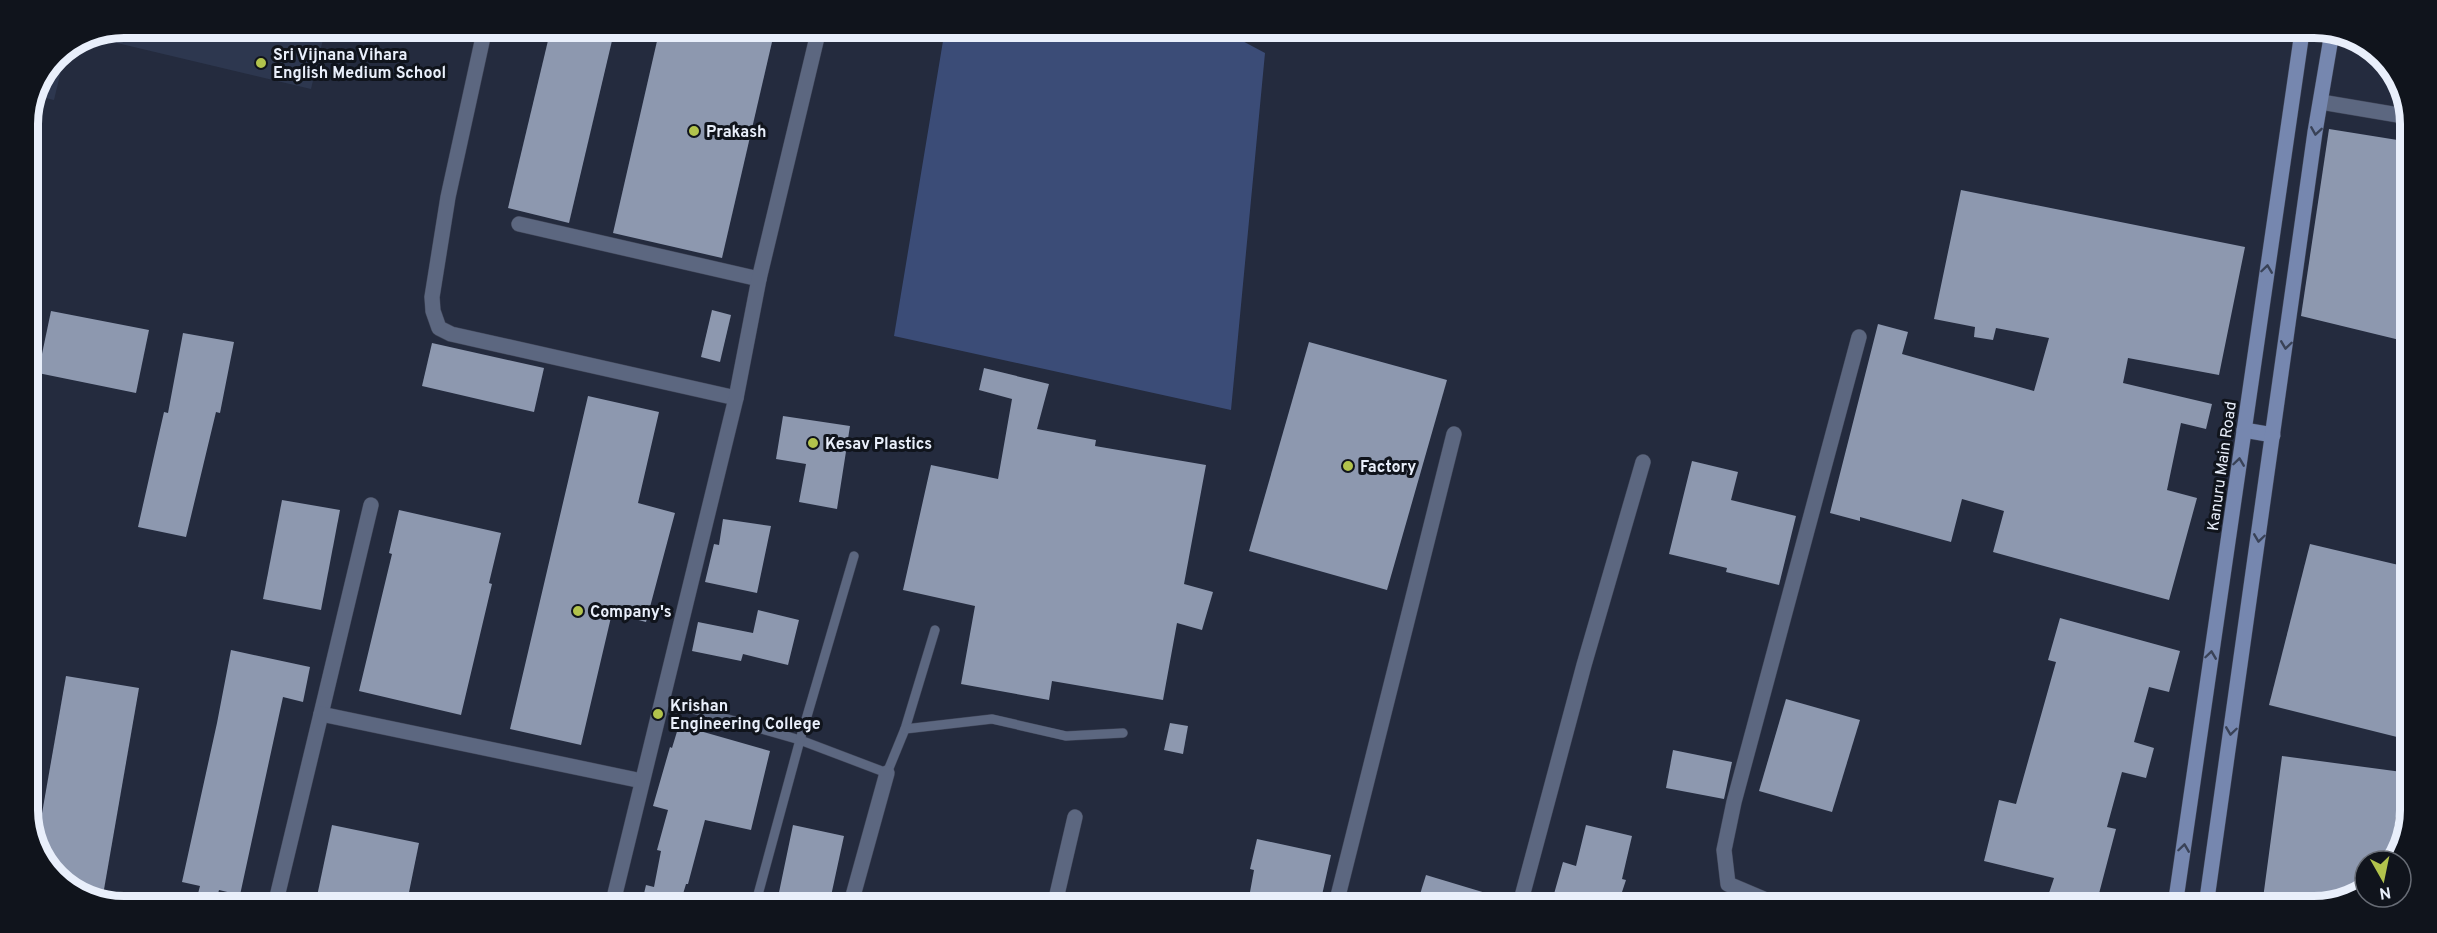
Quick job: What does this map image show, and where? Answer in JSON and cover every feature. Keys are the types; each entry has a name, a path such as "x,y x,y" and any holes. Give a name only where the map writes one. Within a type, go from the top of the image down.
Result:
{"main road":[{"name":"Kanuru Main Road","path":"2176,896 2301,38"},
{"path":"2207,896 2331,39"},
{"path":"2244,430 2273,435"}],"street":[{"path":"483,38 448,197 434,285 433,311 439,328 451,334 736,398"},
{"path":"614,896 736,398 759,279 817,38"},
{"path":"2320,102 2399,115"},
{"path":"519,224 759,279"},
{"path":"1757,896 1728,884 1724,850 1734,802 1859,337"},
{"path":"1338,896 1454,434"},
{"path":"1522,896 1584,665 1643,462"},
{"path":"277,896 371,505"},
{"path":"321,714 642,781"},
{"path":"853,896 887,773"},
{"path":"1057,896 1076,817"}],"lane":[{"path":"758,896 854,556"},
{"path":"662,700 800,740 887,773 905,729 934,630"},
{"path":"905,729 992,719 1066,736 1123,733"}],"shaded area":[{"name":"Sri Vijnana Vihara English Medium School","path":"323,38 311,89 104,40"},
{"path":"944,38 1237,38 1265,53 1231,410 894,336"},
{"path":"63,63 54,100 42,97 52,76"}],"building":[{"path":"549,38 613,38 569,223 508,208"},
{"name":"Prakash","path":"658,38 773,38 722,258 613,233"},
{"path":"2329,129 2399,140 2399,340 2301,316"},
{"path":"1961,190 2245,247 2219,375 2128,358 2123,383 2212,404 2206,429 2181,423 2167,490 2197,498 2169,600 1993,552 2004,511 1962,499 1951,542 1860,517 1860,521 1830,513 1878,324 1908,332 1902,354 2034,391 2049,338 1996,328 1993,340 1974,337 1975,327 1934,319"},
{"path":"712,310 731,315 720,362 701,357"},
{"path":"51,311 149,330 136,393 38,373"},
{"path":"183,333 234,342 220,413 216,412 186,537 138,527 164,412 168,413"},
{"name":"Factory","path":"1309,342 1447,380 1387,590 1249,551"},
{"path":"432,343 544,368 534,412 422,386"},
{"path":"984,368 1049,384 1037,429 1096,440 1095,446 1206,465 1184,584 1213,592 1202,630 1177,623 1163,700 1052,681 1049,700 961,684 975,606 903,590 931,465 998,479 1012,399 979,390"},
{"path":"588,396 659,412 638,503 675,513 646,622 612,613 581,745 510,729"},
{"name":"Kesav Plastics","path":"783,416 850,426 837,509 799,502 806,464 776,459"},
{"path":"1692,461 1738,472 1731,500 1796,516 1779,585 1726,572 1727,568 1669,554"},
{"path":"282,500 340,510 321,610 263,599"},
{"path":"399,510 501,533 489,583 492,584 461,715 359,691 392,554 389,553"},
{"path":"723,519 771,526 757,593 705,582 714,544 719,545"},
{"path":"2310,544 2400,565 2400,738 2269,705"},
{"path":"758,610 799,620 788,665 743,654 741,661 692,651 698,622 753,633"},
{"path":"2060,618 2180,651 2169,692 2149,687 2134,742 2154,748 2146,778 2122,772 2107,827 2116,829 2098,896 2048,896 2054,878 1984,861 1999,800 2016,804 2056,662 2048,660"},
{"path":"231,650 310,667 303,702 283,697 240,895 219,890 217,896 197,896 200,886 182,882"},
{"path":"66,676 139,688 103,893 85,887 55,862 39,828"},
{"path":"1786,699 1860,720 1832,812 1759,791"},
{"path":"1170,723 1188,726 1183,754 1164,750"},
{"path":"679,725 770,751 751,830 705,820 688,884 683,894 691,896 643,896 646,885 654,887 661,851 657,850 668,810 653,806 670,747 672,748"},
{"path":"1673,750 1732,762 1724,799 1666,788"},
{"path":"2282,756 2400,772 2400,787 2390,849 2353,849 2353,886 2314,896 2263,896"},
{"path":"332,825 419,843 408,896 317,896"},
{"path":"793,825 844,836 831,896 778,896"},
{"path":"1586,825 1632,836 1622,879 1626,880 1621,896 1553,896 1563,862 1576,866"},
{"path":"1257,839 1331,855 1322,896 1249,896 1254,870 1250,869"},
{"path":"1426,875 1496,896 1419,896"}],"place":[{"name":"Sri Vijnana Vihara English Medium School","path":"261,63"},
{"name":"Prakash","path":"694,131"},
{"name":"Kesav Plastics","path":"813,443"},
{"name":"Factory","path":"1348,466"},
{"name":"Company's","path":"578,611"},
{"name":"Krishan Engineering College","path":"658,714"}]}
